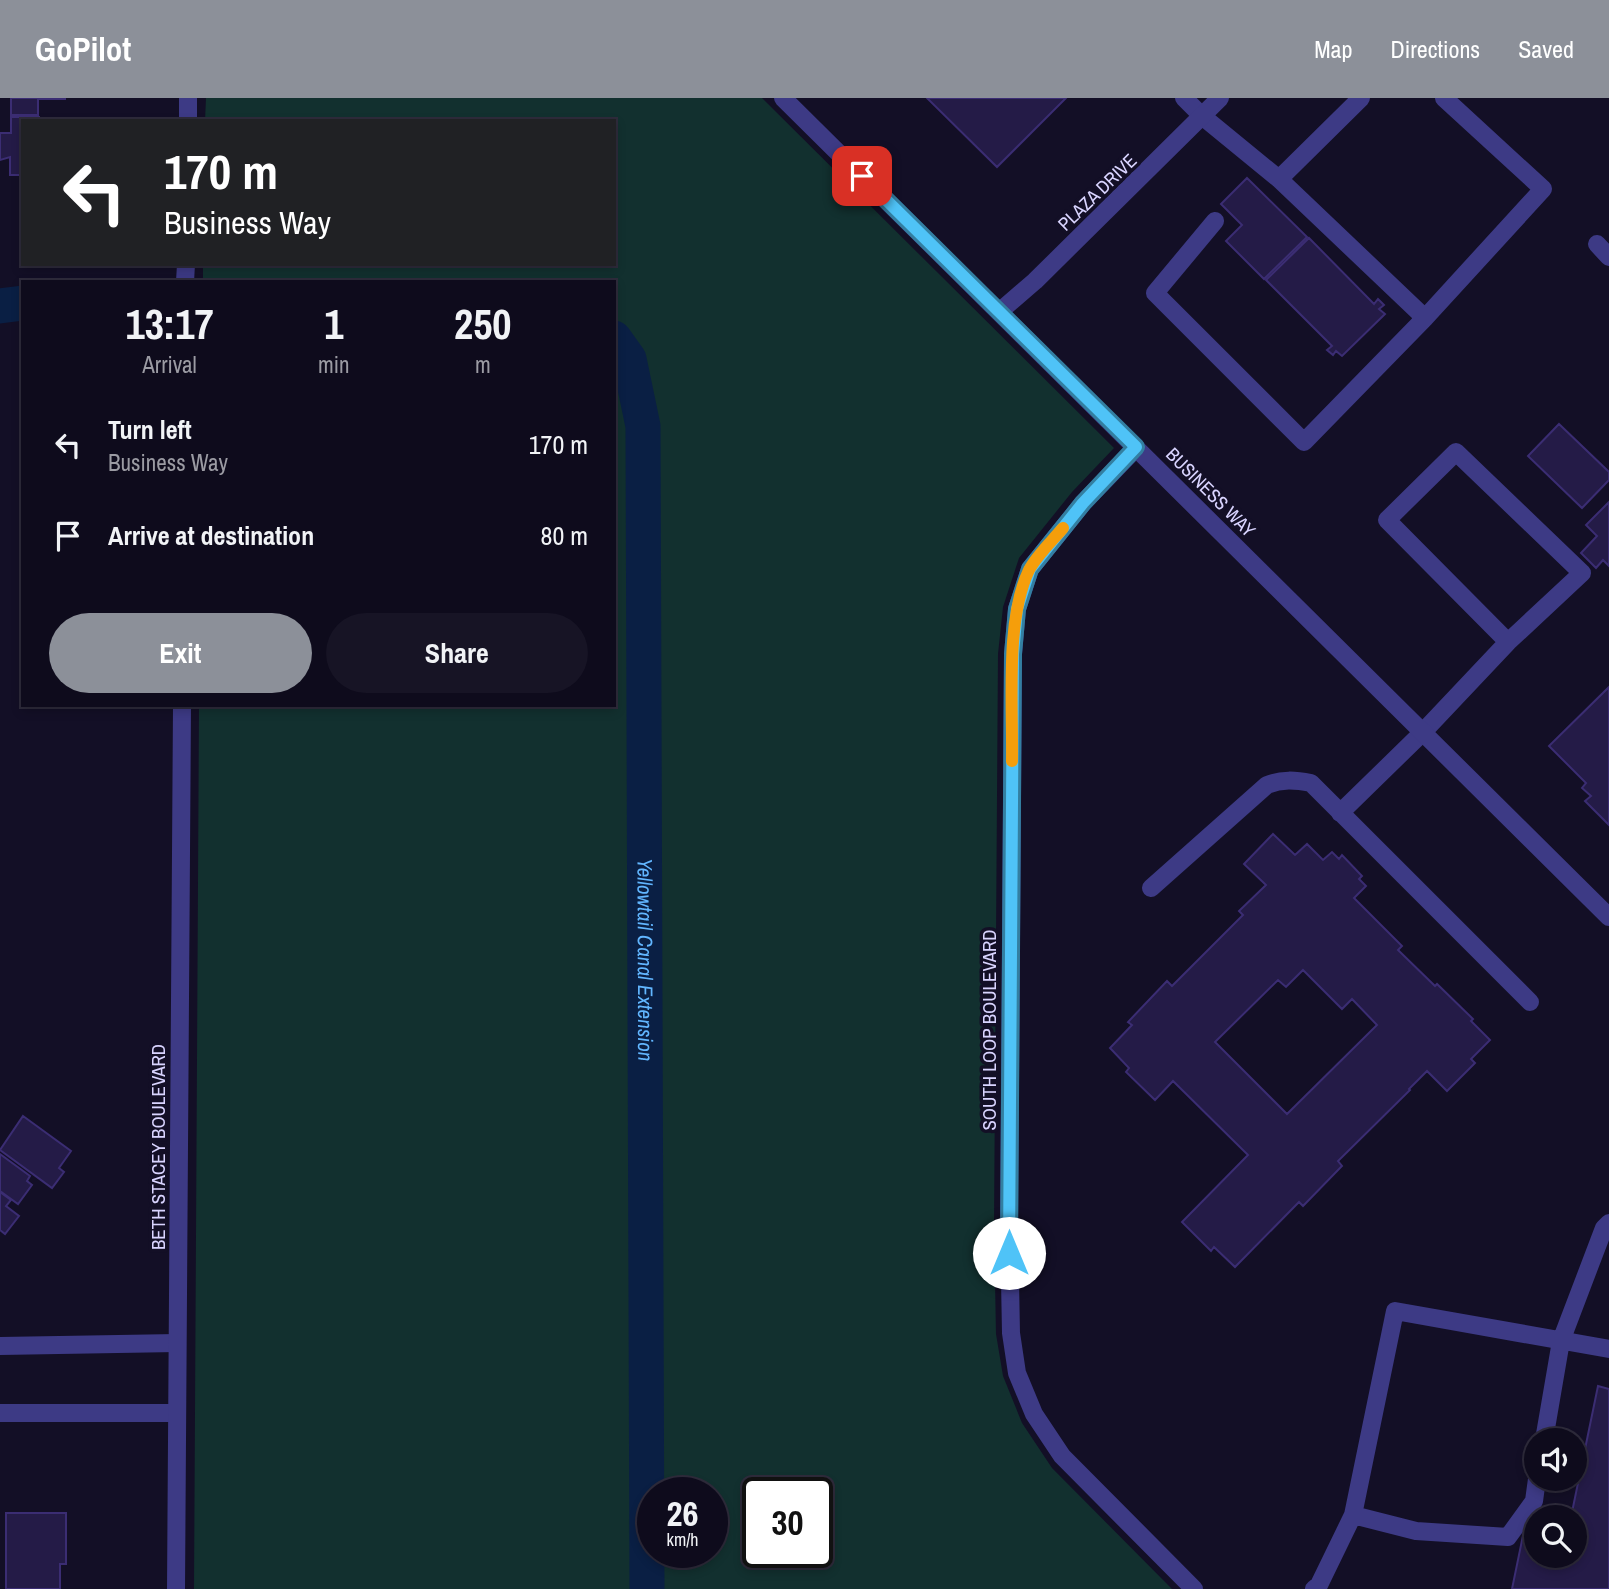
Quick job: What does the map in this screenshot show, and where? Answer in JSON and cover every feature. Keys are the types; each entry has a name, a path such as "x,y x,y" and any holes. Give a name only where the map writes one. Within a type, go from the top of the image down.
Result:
{"street":[{"path":"188,98 188,119"},
{"name":"BUSINESS WAY","path":"783,98 1609,917"},
{"path":"1184,98 1279,179 1425,318"},
{"name":"PLAZA DRIVE","path":"999,312 1072,245 1220,98"},
{"path":"1279,179 1361,98"},
{"path":"1215,221 1155,293 1304,442 1425,318 1543,189 1444,98"},
{"name":"SOUTH LOOP BOULEVARD","path":"1136,447 1083,503 1030,569 1017,609 1013,668 1009,1227 1011,1334 1017,1373 1034,1414 1062,1456 1194,1589"},
{"path":"1340,813 1423,732 1507,642 1582,573 1456,452 1387,520 1507,642"},
{"name":"BETH STACEY BOULEVARD","path":"176,1589 182,707"},
{"path":"1151,888 1267,785 1287,780 1311,783 1530,1002"},
{"path":"1546,1428 1561,1340 1604,1228 1609,1223"},
{"path":"1314,1589 1319,1585 1353,1515 1395,1311 1609,1349"},
{"path":"0,1346 177,1343"},
{"path":"0,1413 177,1413"},
{"path":"1353,1515 1416,1531 1507,1537 1534,1501 1535,1491"}],"green space":[{"path":"206,98 762,98 1114,448 1072,492 1019,558 1003,607 998,654 994,1227 996,1334 1003,1376 1022,1423 1052,1468 1172,1589 194,1589 199,707 616,707 616,280 203,280 203,266 616,266 616,119 205,119"}],"building":[{"path":"11,98 65,99 38,99 38,115 11,115"},
{"path":"927,98 1066,98 997,167"},
{"path":"11,117 39,117 21,119 21,175 10,175 10,157 0,160 0,133 11,133"},
{"path":"1247,178 1307,237 1264,279 1226,241 1242,225 1221,204"},
{"path":"1309,238 1374,304 1378,299 1384,305 1379,309 1385,314 1342,356 1336,351 1333,355 1327,350 1332,346 1266,280"},
{"path":"1559,424 1609,472 1609,480 1582,508 1528,456"},
{"path":"1609,502 1609,566 1603,560 1596,568 1581,553 1597,536 1586,525"},
{"path":"1609,687 1609,825 1585,801 1591,796 1582,788 1586,783 1549,746"},
{"path":"1273,834 1295,855 1307,844 1323,860 1332,852 1339,859 1342,855 1362,876 1359,879 1366,886 1354,898 1402,946 1398,950 1473,1019 1471,1021 1490,1040 1471,1059 1475,1063 1447,1091 1427,1071 1338,1161 1342,1166 1303,1206 1299,1202 1235,1267 1214,1247 1211,1251 1182,1222 1248,1155 1173,1081 1155,1100 1126,1072 1129,1068 1110,1048 1132,1025 1128,1022 1167,981 1172,986 1243,915 1239,911 1266,885 1244,864","holes":["1303,970 1342,1009 1352,999 1377,1025 1287,1114 1215,1042 1278,980 1286,987"]},
{"path":"23,1116 71,1151 59,1168 64,1172 52,1188 0,1150"},
{"path":"0,1154 30,1176 27,1181 32,1185 18,1204 0,1191"},
{"path":"0,1192 11,1200 6,1206 19,1216 5,1234 0,1230"},
{"path":"1598,1386 1609,1389 1609,1589 1512,1589 1524,1531 1524,1568 1587,1568 1587,1505 1573,1505 1576,1491 1587,1491 1587,1439"},
{"path":"6,1513 66,1513 66,1564 60,1564 60,1589 6,1589"}],"waterway":[{"name":"Yellowtail Canal Extension","path":"0,306 21,303"},
{"name":"Yellowtail Canal Extension","path":"616,341 629,359 643,426 647,1589"}],"slow traffic":[{"path":"1012,761 1013,654 1017,609 1030,569 1063,528"}],"route":[{"path":"862,176 1136,447 1083,503 1030,569 1017,609 1013,654 1009,1253"}]}
